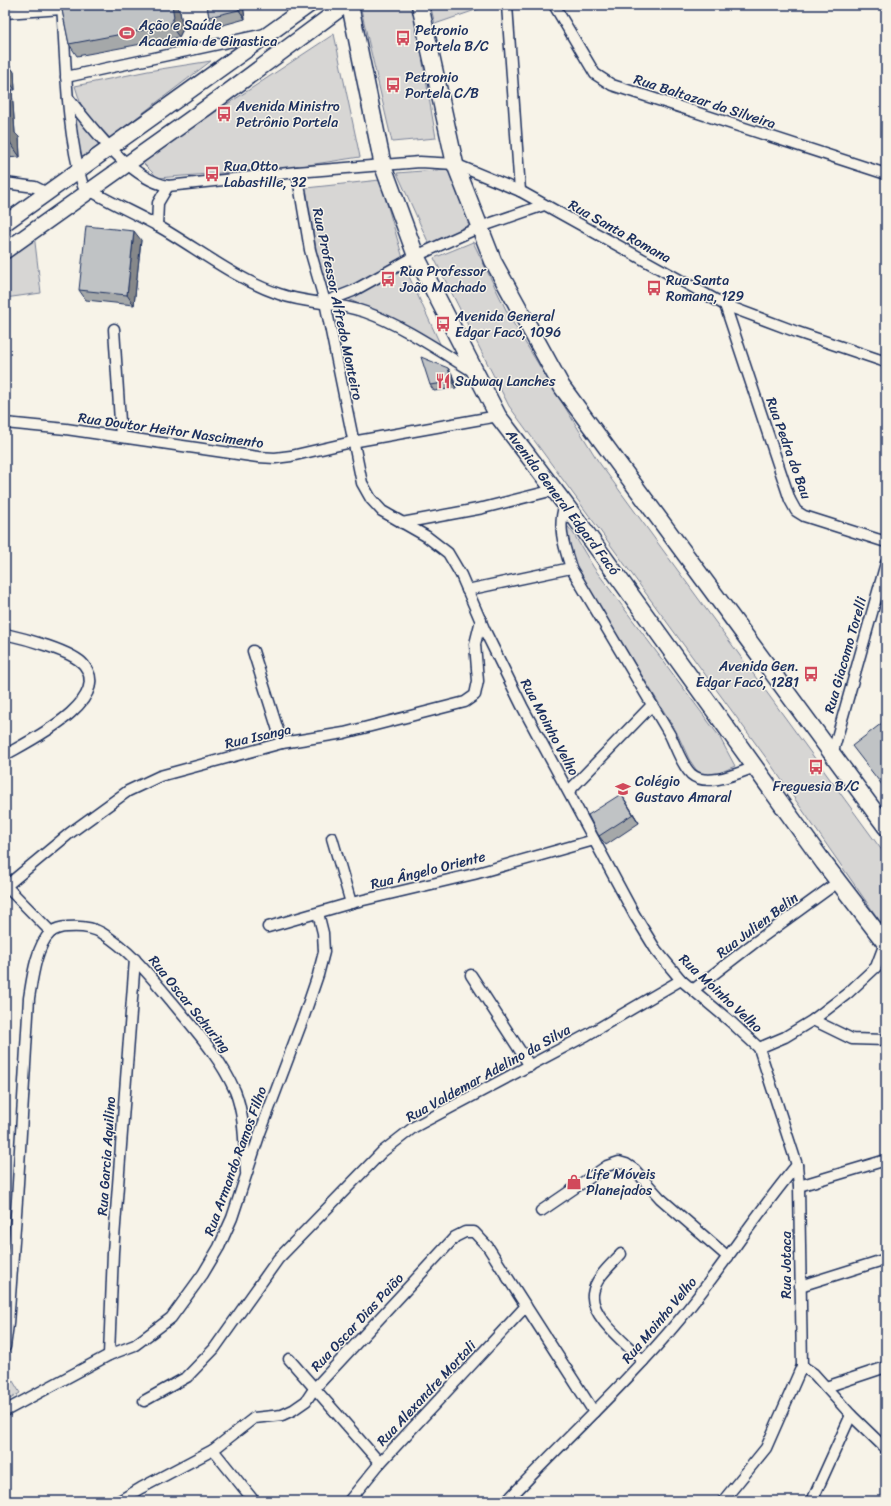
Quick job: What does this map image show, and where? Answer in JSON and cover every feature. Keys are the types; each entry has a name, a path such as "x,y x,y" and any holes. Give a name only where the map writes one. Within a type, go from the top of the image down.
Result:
{"main road":[{"path":"5,223 309,5"},
{"path":"5,251 206,108 345,5"},
{"name":"Avenida General Edgard Facó","path":"350,5 383,166 416,256 474,372 498,416 565,504 709,701 838,882 886,944"},
{"path":"420,5 454,164 493,261 562,387 886,827"}],"street":[{"path":"507,5 520,191"},
{"name":"Rua Baltazar da Silveira","path":"554,5 595,74 612,85 886,174"},
{"path":"5,13 62,7 68,98 78,171 83,186 157,226 246,279 279,294 301,300 325,302 365,312 384,320 474,372"},
{"path":"66,76 271,32"},
{"path":"68,98 109,148 148,180 158,185 168,186 158,203 157,226"},
{"name":"Rua Santa Romana","path":"168,186 296,172 420,162 454,164 520,191 725,305 797,332 886,362"},
{"name":"Rua Professor Alfredo Monteiro","path":"296,172 310,250 325,302 352,442"},
{"path":"5,183 35,187 47,193"},
{"path":"325,302 353,291 416,256 480,227 544,205"},
{"name":"Rua Pedra do Bau","path":"725,305 790,500 796,511 804,516 886,542"},
{"path":"114,329 121,437"},
{"name":"Rua Doutor Heitor Nascimento","path":"5,424 66,429 258,457 275,458 352,442 498,416"},
{"name":"Rua Moinho Velho","path":"352,442 362,482 371,499 382,511 426,536 448,554 467,590 522,706 594,840 656,950 681,980 732,1022 759,1048 797,1165 758,1214 728,1257 680,1319 643,1361 507,1501"},
{"path":"402,523 483,508 554,490"},
{"path":"565,504 562,513 561,535 571,568 670,735 684,763 692,774 700,779 711,779 755,767"},
{"name":"Rua Giacomo Torelli","path":"832,755 886,563"},
{"path":"467,590 571,568"},
{"name":"Rua Isanga","path":"5,887 70,833 128,790 160,776 282,743 344,733 465,702 475,695 478,681 475,644 481,620"},
{"path":"5,634 68,653 84,664 90,682 88,693 79,706 41,734 5,755"},
{"path":"253,651 282,743"},
{"path":"569,791 652,705"},
{"path":"332,838 352,903"},
{"name":"Rua Ângelo Oriente","path":"268,926 352,903 474,874 594,840"},
{"name":"Rua Julien Belin","path":"693,990 754,943 838,882"},
{"path":"5,887 51,932 42,944 35,966 29,998 17,1207 5,1347"},
{"name":"Rua Armando Ramos Filho","path":"5,1411 109,1355 135,1345 165,1323 171,1318 188,1296 219,1247 232,1218 246,1172 303,1020 318,975 324,952 323,933 318,912"},
{"name":"Rua Oscar Schuring","path":"51,932 63,927 79,926 100,932 135,959 204,1040 223,1067 236,1093 241,1117 246,1172"},
{"path":"759,1048 784,1037 814,1020 881,966 886,944"},
{"name":"Rua Garcia Aquilino","path":"109,1355 113,1252 135,959"},
{"path":"471,975 530,1066"},
{"name":"Rua Valdemar Adelino da Silva","path":"144,1401 187,1376 214,1349 278,1259 382,1152 414,1128 470,1096 530,1066 681,980"},
{"path":"814,1020 852,1039 886,1040"},
{"path":"799,1186 886,1160"},
{"path":"541,1211 607,1166 619,1162 626,1164 635,1170 660,1198 728,1257"},
{"name":"Rua Jotaca","path":"797,1165 799,1186 802,1366"},
{"name":"Rua Oscar Dias Paião","path":"213,1450 254,1418 282,1415 293,1410 306,1401 314,1389 455,1237 465,1232 474,1232 488,1247 526,1306"},
{"path":"621,1254 601,1275 593,1292 593,1304 598,1316 643,1361"},
{"path":"800,1286 886,1258"},
{"path":"526,1306 594,1412"},
{"name":"Rua Alexandre Mortali","path":"349,1501 380,1463 526,1306"},
{"path":"289,1360 380,1463"},
{"path":"723,1501 766,1448 802,1366 814,1374 851,1415 886,1449"},
{"path":"826,1387 886,1367"},
{"path":"812,1501 851,1415"},
{"path":"119,1501 213,1450 254,1501"}],"shaded area":[{"path":"360,5 413,5 436,138 392,142"},
{"path":"430,5 490,5 435,24"},
{"path":"334,34 360,157 295,167 158,178 141,161"},
{"path":"211,61 110,138 82,108 75,86 148,71"},
{"path":"74,113 103,148 80,161"},
{"path":"448,169 471,229 430,246 397,173"},
{"path":"380,180 407,272 442,348 322,285 306,188"},
{"path":"34,234 41,293 5,298 5,255"},
{"path":"473,242 510,318 598,461 886,856 886,930 767,759 509,406 434,258"},
{"path":"565,523 573,533 594,568 719,736 735,766 715,775 701,777 689,759 676,731 576,568 565,534"},
{"path":"6,1369 20,1393 5,1402 5,1371"}],"building":[{"name":"Ação e Saúde Academia de Ginastica","path":"61,5 172,5 174,17 170,25 69,44"},
{"path":"207,5 238,5 239,10 209,17"},
{"path":"86,226 134,231 127,295 79,290"},
{"name":"Subway Lanches","path":"421,357 448,368 452,382 430,385"},
{"path":"882,723 886,728 886,790 852,746"},
{"path":"621,794 633,814 599,836 588,815"}],"place":[{"name":"Ação e Saúde Academia de Ginastica","path":"127,33"},
{"name":"Petronio Portela B/C","path":"403,38"},
{"name":"Petronio Portela C/B","path":"393,85"},
{"name":"Avenida Ministro Petrônio Portela","path":"224,114"},
{"name":"Rua Otto Labastille, 32","path":"212,174"},
{"name":"Rua Professor João Machado","path":"388,279"},
{"name":"Rua Santa Romana, 129","path":"654,288"},
{"name":"Avenida General Edgar Facó, 1096","path":"443,324"},
{"name":"Subway Lanches","path":"443,381"},
{"name":"Avenida Gen. Edgar Facó, 1281","path":"811,674"},
{"name":"Freguesia B/C","path":"816,767"},
{"name":"Colégio Gustavo Amaral","path":"623,789"},
{"name":"Life Móveis Planejados","path":"574,1182"}]}
